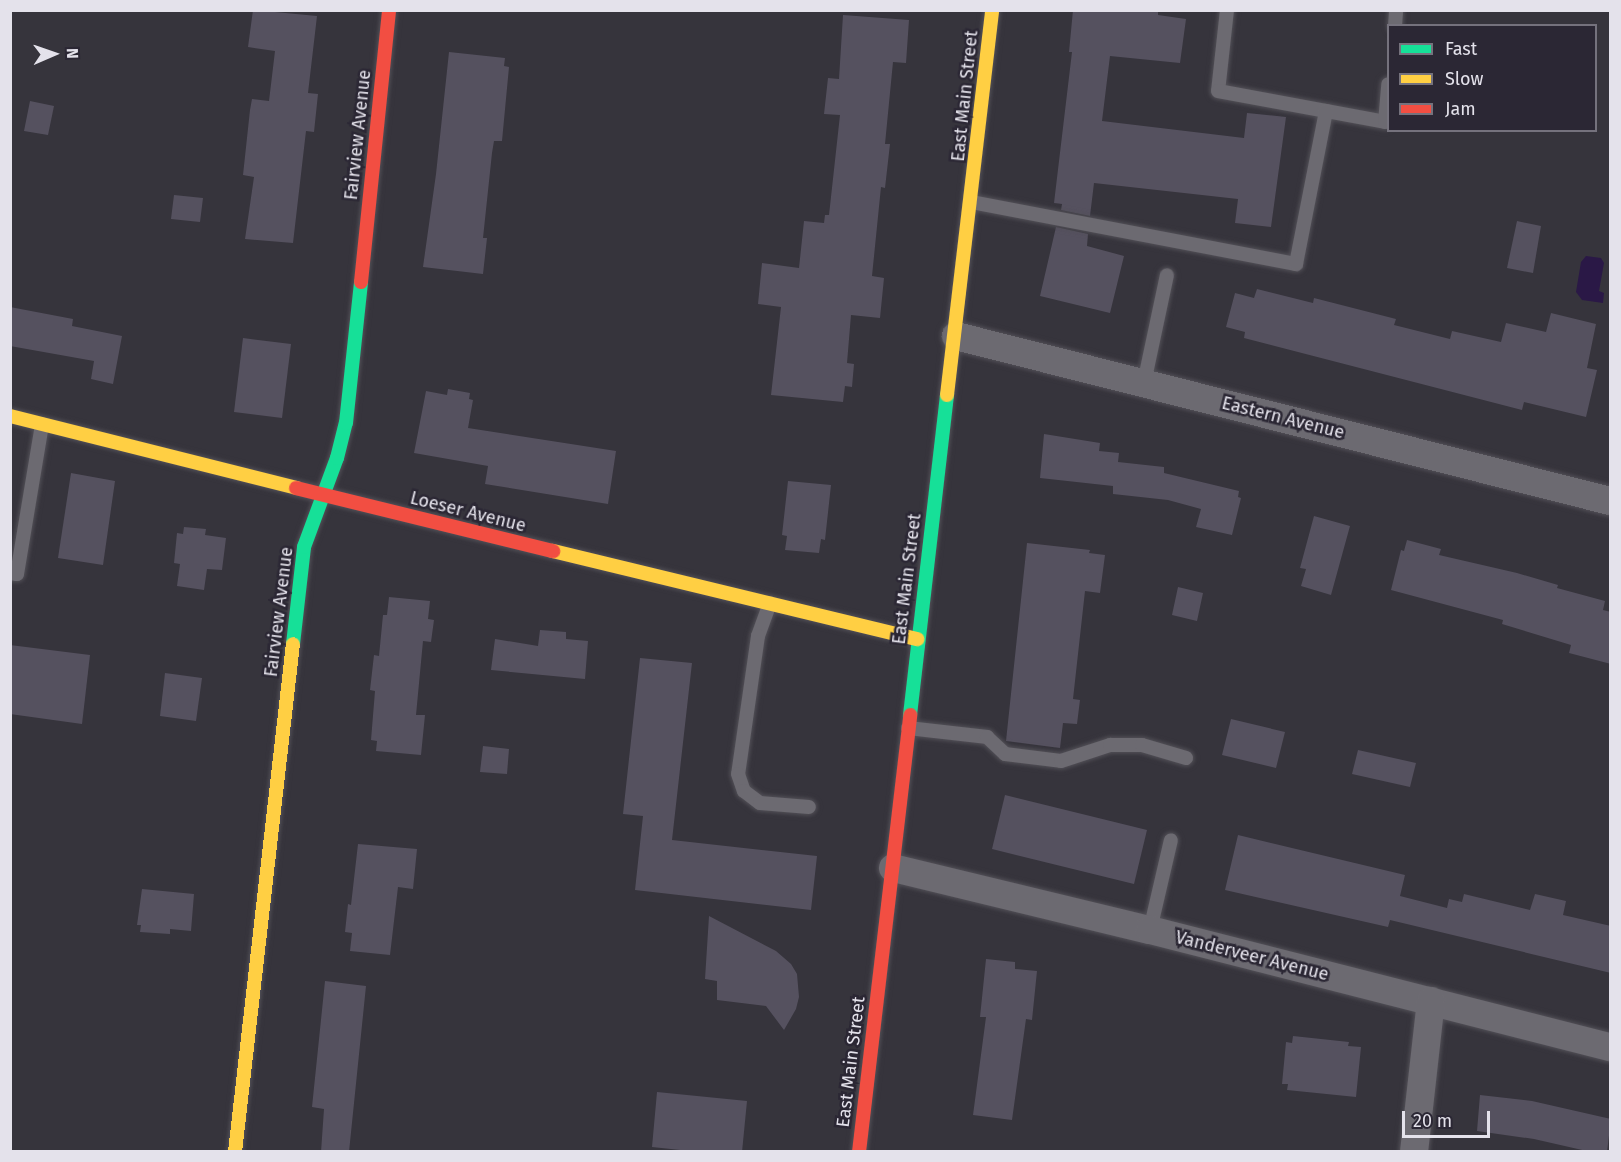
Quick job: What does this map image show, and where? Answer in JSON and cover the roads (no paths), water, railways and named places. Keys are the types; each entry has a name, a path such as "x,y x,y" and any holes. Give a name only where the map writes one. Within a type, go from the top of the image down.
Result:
{"street":[{"name":"Fairview Avenue","path":"235,1152 304,547 337,458 346,423 389,10"},
{"name":"East Main Street","path":"859,1152 918,639 956,336 992,10"},
{"name":"Eastern Avenue","path":"956,336 1611,501"},
{"name":"Loeser Avenue","path":"10,416 322,495 918,639"},
{"name":"Vanderveer Avenue","path":"893,868 1150,930 1611,1047"},
{"path":"1414,1152 1431,1001"}],"lane":[{"path":"1227,10 1218,90 1384,122 1387,99"},
{"path":"971,202 1296,264 1326,111"},
{"path":"1144,383 1167,275"},
{"path":"10,573 17,574 42,424"},
{"path":"770,603 758,636 738,774 744,791 760,803 809,807"},
{"path":"908,728 987,737 1005,754 1061,760 1110,745 1142,745 1186,758"},
{"path":"1150,930 1171,840"}]}
